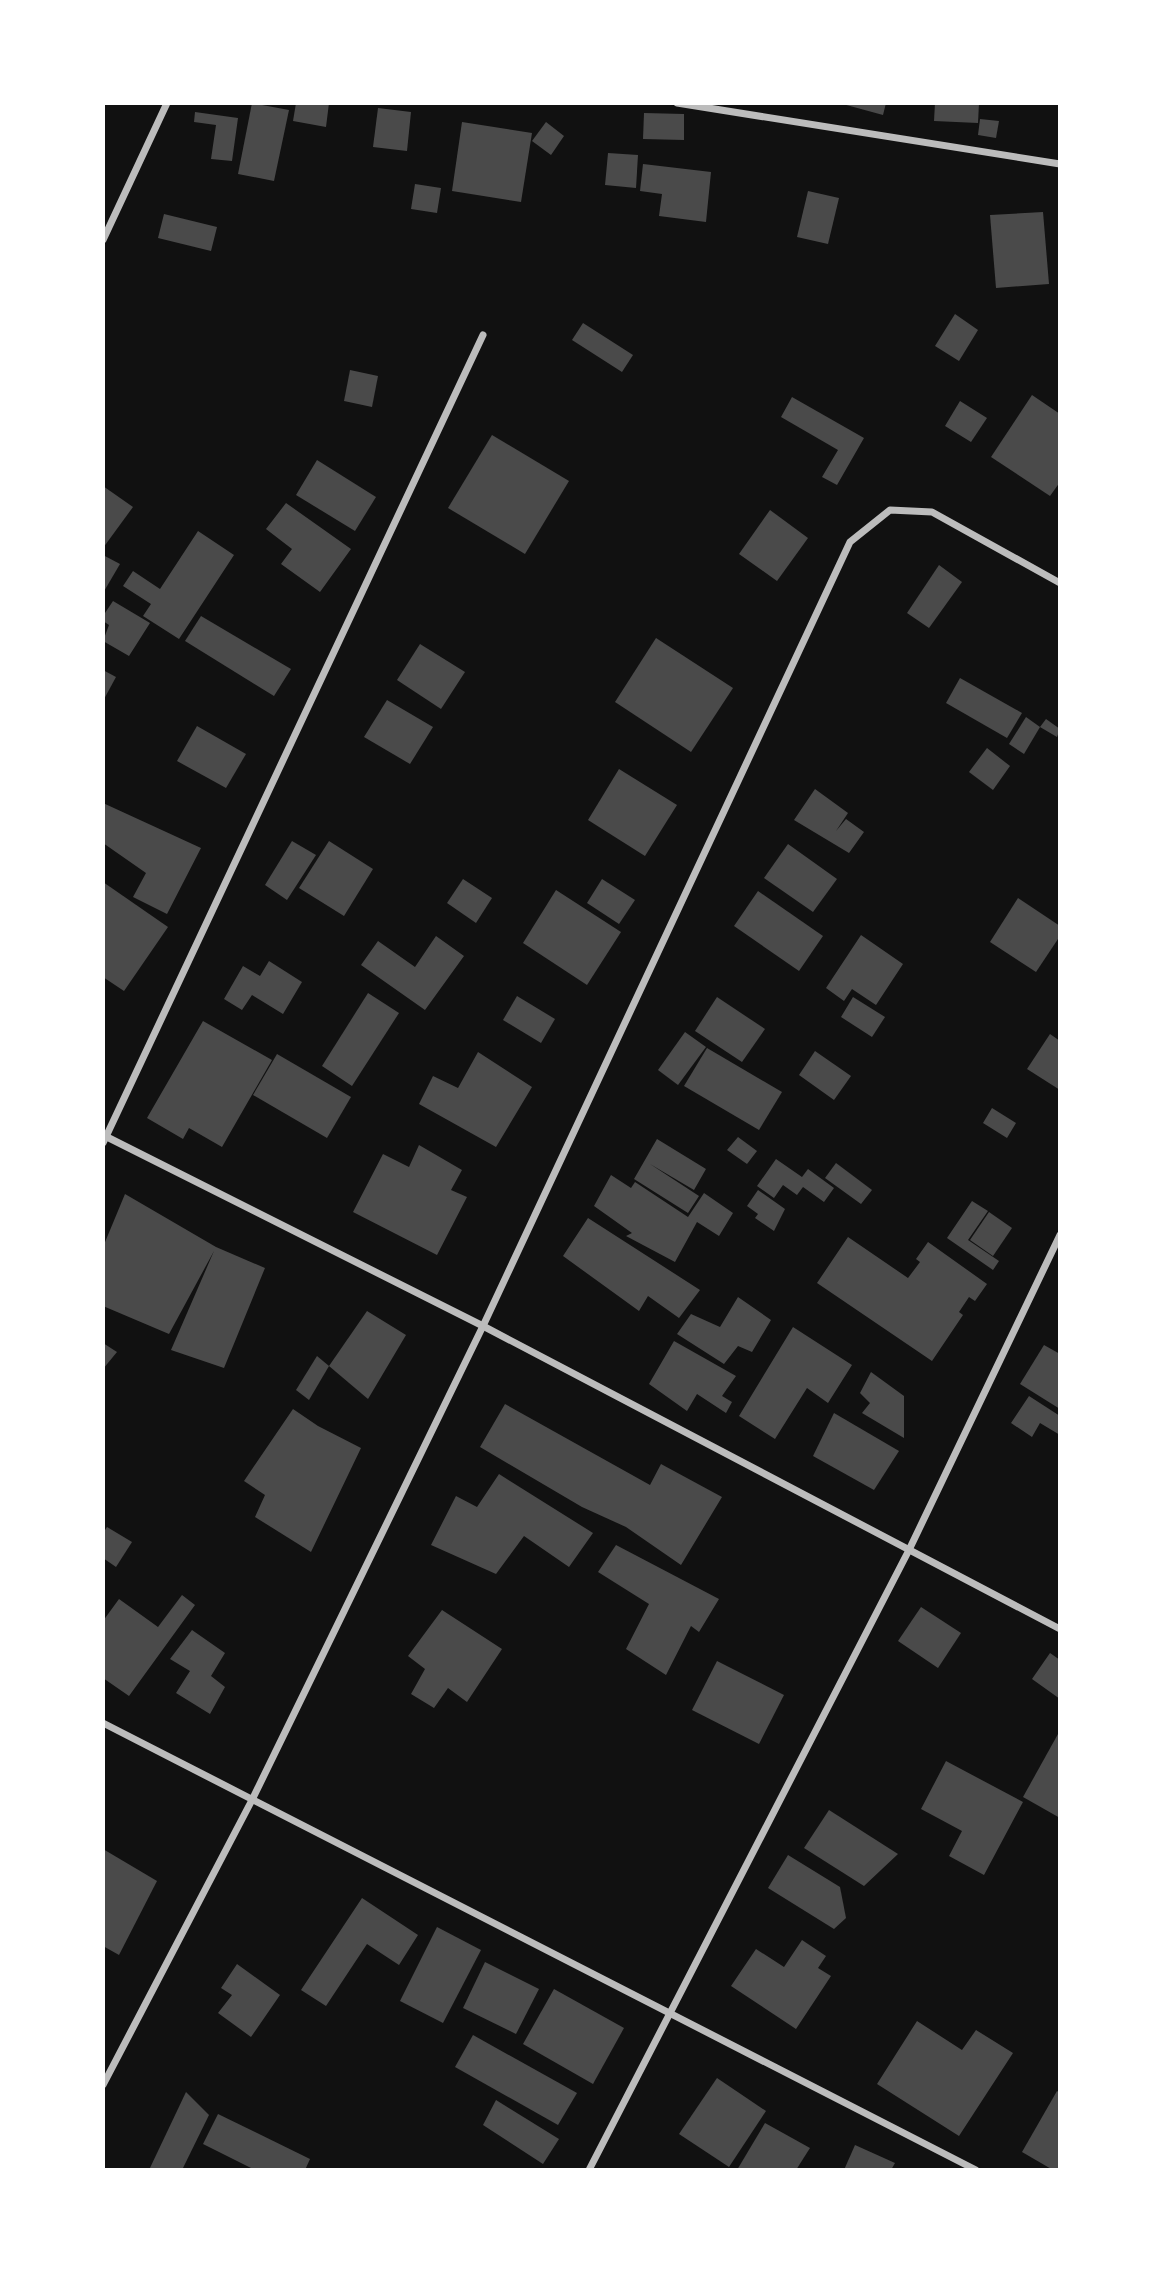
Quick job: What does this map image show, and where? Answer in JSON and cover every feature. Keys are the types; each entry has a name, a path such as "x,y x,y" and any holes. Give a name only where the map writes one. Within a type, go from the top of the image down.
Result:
{"street":[{"path":"103,240 167,103"},
{"path":"677,103 1060,164"},
{"path":"483,335 104,1138 483,1326 1060,1629"},
{"path":"103,2085 252,1801 483,1326 850,542 890,510 932,512 1060,583"},
{"path":"589,2170 673,2012 909,1550 1060,1235"},
{"path":"103,1723 252,1801 673,2012 976,2170"}],"building":[{"path":"252,103 289,110 274,181 238,174"},
{"path":"296,103 329,103 326,127 293,121"},
{"path":"839,103 886,103 883,115"},
{"path":"935,103 979,103 978,123 934,121"},
{"path":"378,108 411,112 407,151 373,147"},
{"path":"195,112 238,118 232,161 211,159 216,125 194,122"},
{"path":"644,113 684,114 684,140 643,139"},
{"path":"980,119 999,121 996,138 978,135"},
{"path":"462,122 532,133 521,202 452,191"},
{"path":"546,122 564,136 551,155 532,141"},
{"path":"608,153 638,155 636,188 605,185"},
{"path":"643,164 711,172 706,222 659,216 662,194 640,191"},
{"path":"415,184 441,188 437,213 411,209"},
{"path":"808,191 839,198 828,244 797,237"},
{"path":"1043,212 1049,284 996,288 990,215"},
{"path":"164,214 217,227 211,251 158,238"},
{"path":"955,314 978,330 959,361 935,346"},
{"path":"583,323 633,355 622,372 572,340"},
{"path":"350,370 378,376 372,407 344,401"},
{"path":"1032,395 1060,414 1060,482 1050,496 991,457"},
{"path":"792,397 864,438 837,485 822,477 838,450 781,417"},
{"path":"960,401 987,418 971,442 945,426"},
{"path":"492,435 569,481 525,554 448,508"},
{"path":"317,460 376,497 355,531 296,495"},
{"path":"103,486 133,507 103,548"},
{"path":"286,503 351,549 320,592 281,564 292,549 266,529"},
{"path":"770,510 808,538 777,581 739,554"},
{"path":"198,531 234,555 179,639 143,616 151,604 123,586 133,571 160,589"},
{"path":"103,555 120,564 103,593"},
{"path":"939,565 962,582 929,628 907,613"},
{"path":"113,601 150,623 129,656 103,641 109,625 103,621 103,616"},
{"path":"201,616 291,669 274,696 185,641"},
{"path":"656,638 733,688 691,752 615,702"},
{"path":"420,644 465,672 441,709 397,680"},
{"path":"103,670 116,677 103,701"},
{"path":"960,678 1022,713 1007,738 946,703"},
{"path":"387,700 433,727 410,764 364,737"},
{"path":"1026,717 1040,727 1024,754 1009,744"},
{"path":"1046,719 1060,729 1057,737 1040,727"},
{"path":"197,726 246,754 226,788 177,761"},
{"path":"987,748 1010,766 993,790 969,772"},
{"path":"619,769 677,805 645,856 588,820"},
{"path":"815,789 848,813 836,831 846,819 864,832 849,853 794,820"},
{"path":"103,803 201,848 167,914 133,897 146,873 103,843"},
{"path":"292,841 316,855 287,900 265,885"},
{"path":"329,841 373,869 344,916 299,888"},
{"path":"788,844 837,879 813,912 764,878"},
{"path":"463,879 492,898 476,923 447,903"},
{"path":"602,879 635,900 619,924 587,903"},
{"path":"103,882 168,927 124,991 103,977"},
{"path":"556,890 621,932 587,985 523,943"},
{"path":"758,891 823,936 799,971 734,926"},
{"path":"1018,898 1060,926 1060,936 1036,972 990,942"},
{"path":"861,935 903,964 876,1005 852,989 844,1001 826,988"},
{"path":"436,936 464,956 425,1010 361,965 378,941 415,967"},
{"path":"269,961 302,982 283,1014 252,995 242,1010 224,999 243,966 260,976"},
{"path":"368,993 399,1013 352,1086 322,1066"},
{"path":"517,996 555,1019 541,1043 503,1020"},
{"path":"717,997 765,1029 742,1062 695,1031"},
{"path":"853,997 885,1017 872,1037 841,1017"},
{"path":"203,1021 272,1060 222,1147 189,1128 183,1139 147,1118"},
{"path":"685,1032 706,1047 678,1085 658,1070"},
{"path":"1050,1034 1060,1041 1060,1090 1027,1069"},
{"path":"707,1048 782,1092 759,1130 684,1086"},
{"path":"815,1051 851,1076 834,1100 799,1075"},
{"path":"478,1052 532,1087 496,1147 419,1104 433,1076 458,1088"},
{"path":"277,1054 351,1097 327,1138 253,1095"},
{"path":"992,1108 1016,1123 1007,1138 983,1123"},
{"path":"738,1137 757,1151 747,1164 727,1150"},
{"path":"657,1139 706,1169 694,1190 650,1164 699,1196 688,1213 634,1179"},
{"path":"419,1145 462,1170 451,1190 467,1197 437,1255 353,1212 383,1154 409,1167"},
{"path":"776,1159 802,1177 808,1169 834,1188 824,1202 803,1187 797,1195 783,1185 774,1198 757,1186"},
{"path":"836,1163 872,1190 861,1204 825,1178"},
{"path":"611,1175 631,1188 635,1182 688,1217 704,1193 733,1213 719,1236 697,1222 675,1262 626,1236 632,1233 594,1206"},
{"path":"758,1190 785,1209 774,1231 755,1218 758,1214 747,1206"},
{"path":"125,1194 216,1247 265,1268 224,1368 171,1350 214,1251 169,1334 103,1306 103,1247"},
{"path":"972,1201 988,1211 968,1240 999,1261 993,1270 947,1238"},
{"path":"989,1212 1012,1228 993,1256 970,1240"},
{"path":"588,1218 700,1290 679,1318 648,1296 639,1311 563,1256"},
{"path":"848,1237 908,1278 920,1262 916,1259 928,1242 987,1284 975,1301 969,1297 959,1312 963,1315 932,1361 817,1283"},
{"path":"738,1297 771,1320 752,1352 738,1346 724,1364 677,1334 691,1314 720,1327"},
{"path":"367,1311 406,1335 368,1399 329,1366"},
{"path":"793,1327 852,1365 828,1403 807,1388 775,1439 739,1416"},
{"path":"674,1341 736,1376 722,1396 732,1402 726,1413 697,1394 687,1411 649,1384"},
{"path":"103,1343 117,1352 103,1369"},
{"path":"1044,1345 1060,1354 1060,1409 1020,1384"},
{"path":"317,1356 329,1366 309,1400 296,1390"},
{"path":"871,1372 904,1396 904,1438 862,1413 870,1403 860,1393"},
{"path":"1029,1396 1060,1416 1060,1435 1040,1423 1032,1437 1011,1423"},
{"path":"505,1404 650,1485 661,1464 722,1497 681,1565 626,1527 582,1507 480,1447"},
{"path":"293,1409 318,1426 361,1448 311,1552 255,1517 265,1495 244,1481"},
{"path":"834,1413 899,1451 874,1490 813,1456"},
{"path":"499,1474 593,1533 569,1567 524,1536 496,1574 431,1545 456,1496 477,1507"},
{"path":"107,1527 132,1542 116,1567 103,1558 103,1533"},
{"path":"616,1545 719,1599 699,1632 691,1626 666,1675 626,1649 649,1604 598,1572"},
{"path":"182,1595 195,1605 129,1696 103,1678 103,1621 119,1599 158,1627"},
{"path":"921,1607 961,1633 938,1668 898,1641"},
{"path":"442,1610 502,1649 467,1702 448,1688 434,1708 411,1694 425,1669 408,1656"},
{"path":"192,1630 225,1653 211,1676 225,1687 210,1714 176,1693 190,1671 170,1659"},
{"path":"1050,1653 1060,1660 1060,1699 1032,1679"},
{"path":"717,1661 784,1695 759,1744 692,1710"},
{"path":"1058,1734 1060,1735 1060,1818 1023,1797"},
{"path":"946,1761 1023,1802 984,1875 949,1856 962,1831 921,1809"},
{"path":"829,1810 898,1854 864,1886 804,1848"},
{"path":"103,1849 157,1881 119,1955 103,1946"},
{"path":"788,1855 840,1887 846,1918 834,1929 768,1888"},
{"path":"362,1898 418,1935 399,1965 367,1944 326,2006 301,1990"},
{"path":"437,1927 481,1950 443,2023 400,2001"},
{"path":"802,1940 826,1956 818,1968 831,1976 796,2029 731,1986 756,1949 784,1967"},
{"path":"485,1962 539,1989 516,2034 463,2008"},
{"path":"237,1964 280,1995 251,2037 218,2013 232,1995 221,1988"},
{"path":"554,1989 624,2028 593,2084 523,2044"},
{"path":"917,2021 962,2050 976,2030 1013,2053 959,2136 877,2084"},
{"path":"473,2035 577,2093 558,2125 455,2067"},
{"path":"717,2078 766,2111 729,2167 679,2134"},
{"path":"1057,2091 1060,2093 1060,2170 1053,2170 1022,2152"},
{"path":"186,2092 209,2115 182,2170 149,2170"},
{"path":"496,2100 559,2139 543,2164 483,2125"},
{"path":"218,2114 310,2159 305,2170 255,2170 203,2144"},
{"path":"765,2123 810,2148 796,2170 737,2170"},
{"path":"855,2145 895,2163 891,2170 844,2170"}]}
